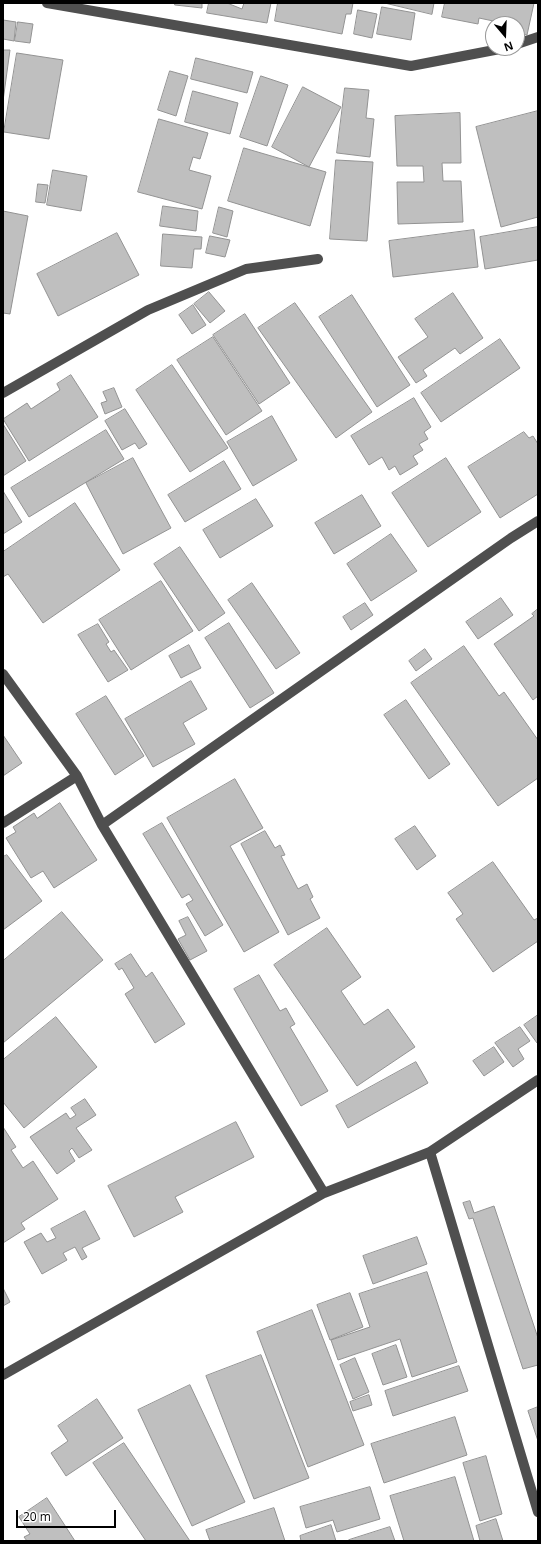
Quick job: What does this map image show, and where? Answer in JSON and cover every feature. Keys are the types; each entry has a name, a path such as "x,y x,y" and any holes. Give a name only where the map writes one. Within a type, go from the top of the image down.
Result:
{"street":[{"path":"47,3 411,66 485,52"},
{"path":"525,41 538,37"},
{"path":"3,393 148,310 246,269 318,258"},
{"path":"102,825 511,538 538,521"},
{"path":"3,674 77,776 102,825 324,1193"},
{"path":"3,823 77,776"},
{"path":"3,1375 324,1193 430,1152 538,1080"},
{"path":"430,1152 538,1512"}],"building":[{"path":"175,3 202,3 202,8 175,5"},
{"path":"209,3 227,3 242,9 244,3 271,3 267,23 207,13"},
{"path":"278,3 353,3 351,14 346,14 342,34 275,21"},
{"path":"385,3 434,3 432,14"},
{"path":"445,3 534,3 527,35 525,35 525,16 485,16 485,19 479,18 478,24 442,17"},
{"path":"382,7 415,13 411,40 377,34"},
{"path":"358,10 377,14 372,38 354,34"},
{"path":"3,20 16,22 14,41 3,39"},
{"path":"18,22 33,24 30,43 15,41"},
{"path":"3,50 10,50 3,101"},
{"path":"17,53 63,60 49,139 4,132"},
{"path":"196,58 253,72 247,93 191,79"},
{"path":"170,71 188,76 176,116 158,110"},
{"path":"261,76 288,85 267,146 240,137"},
{"path":"303,87 341,107 309,167 272,147"},
{"path":"345,88 369,90 366,118 374,119 370,157 337,153"},
{"path":"193,91 238,103 230,134 185,122"},
{"path":"538,111 538,217 501,227 476,127"},
{"path":"460,113 461,163 442,163 443,181 461,181 463,222 398,224 397,182 424,182 423,166 397,166 395,116"},
{"path":"159,119 208,133 200,159 193,157 189,170 211,176 202,209 138,192"},
{"path":"244,148 326,172 310,226 228,201"},
{"path":"336,160 373,162 367,241 330,239"},
{"path":"53,170 87,176 81,211 47,205"},
{"path":"38,184 48,185 45,203 36,202"},
{"path":"163,206 198,211 196,231 160,226"},
{"path":"219,207 233,211 227,237 213,233"},
{"path":"3,211 28,216 10,314 3,313"},
{"path":"538,227 538,260 485,269 480,237"},
{"path":"474,230 478,267 393,277 389,241"},
{"path":"117,233 139,275 58,316 37,274"},
{"path":"163,234 202,237 201,249 194,249 192,268 161,266"},
{"path":"210,236 230,240 225,257 206,253"},
{"path":"209,292 225,311 210,323 194,304"},
{"path":"453,293 483,338 460,354 455,348 423,370 427,376 416,383 398,357 428,337 415,319"},
{"path":"352,295 410,385 377,407 319,317"},
{"path":"295,303 372,412 336,438 258,328"},
{"path":"193,305 206,325 192,334 179,315"},
{"path":"245,314 290,383 259,404 213,335"},
{"path":"213,337 262,411 226,435 177,360"},
{"path":"500,339 520,368 441,422 421,393"},
{"path":"172,365 228,448 190,472 136,390"},
{"path":"71,375 98,417 29,461 3,419 27,403 31,409 60,390 57,384"},
{"path":"114,388 122,407 105,414 101,403 107,401 103,392"},
{"path":"414,398 431,427 424,432 428,439 419,444 423,450 413,456 418,464 400,475 395,466 389,470 382,457 369,465 351,436"},
{"path":"125,409 147,444 139,449 135,443 122,450 105,421"},
{"path":"272,416 297,460 253,486 227,442"},
{"path":"3,424 26,461 3,476"},
{"path":"106,430 124,459 29,517 11,488"},
{"path":"524,432 529,438 533,436 538,444 538,494 500,518 468,467"},
{"path":"133,458 171,528 123,554 86,483"},
{"path":"446,458 481,512 428,547 392,493"},
{"path":"224,461 241,489 185,522 168,495"},
{"path":"3,491 22,522 3,534"},
{"path":"362,495 381,526 334,554 315,523"},
{"path":"256,499 273,526 220,558 203,530"},
{"path":"75,503 120,570 43,623 8,574 3,577 3,552"},
{"path":"391,534 417,571 371,601 347,564"},
{"path":"180,547 225,613 199,631 154,564"},
{"path":"161,581 193,631 131,670 99,620"},
{"path":"252,583 300,653 276,669 228,600"},
{"path":"501,598 513,615 478,639 466,622"},
{"path":"365,603 373,615 351,630 343,617"},
{"path":"538,609 538,696 533,700 494,644 534,616 532,614"},
{"path":"229,623 274,693 250,708 205,638"},
{"path":"98,624 109,642 106,644 111,652 114,650 128,670 108,682 78,635"},
{"path":"189,645 201,668 181,678 169,656"},
{"path":"464,646 499,696 504,692 538,740 538,778 498,806 411,683"},
{"path":"425,649 432,659 416,671 409,661"},
{"path":"191,681 207,709 183,723 195,744 153,767 125,719"},
{"path":"106,696 144,756 115,775 76,714"},
{"path":"406,700 450,764 429,779 384,715"},
{"path":"3,735 22,763 3,776"},
{"path":"235,779 263,828 230,846 279,932 244,952 167,818"},
{"path":"60,803 97,860 54,888 43,871 31,878 6,838 16,832 13,827 34,813 37,818"},
{"path":"162,823 223,925 205,936 186,904 193,900 189,894 182,898 143,834"},
{"path":"415,826 436,856 417,870 395,839"},
{"path":"265,831 275,848 280,845 285,855 281,856 298,889 307,884 313,897 310,899 320,918 288,935 241,844"},
{"path":"7,855 42,901 3,930 3,857"},
{"path":"493,862 534,920 538,918 538,941 493,972 456,919 463,914 448,893"},
{"path":"62,912 103,960 3,1043 3,961"},
{"path":"188,917 207,951 190,960 178,939 186,935 179,921"},
{"path":"327,928 361,977 341,991 364,1025 388,1009 415,1047 357,1086 274,965"},
{"path":"131,954 146,977 152,972 185,1024 155,1043 125,994 134,988 122,968 119,970 115,964"},
{"path":"259,975 280,1011 286,1008 295,1024 290,1027 328,1091 301,1106 234,989"},
{"path":"538,1015 538,1043 537,1043 524,1025"},
{"path":"56,1017 97,1067 24,1128 3,1102 3,1060"},
{"path":"520,1027 530,1041 518,1049 524,1059 513,1067 495,1043"},
{"path":"494,1047 504,1062 484,1076 473,1061"},
{"path":"416,1062 428,1083 348,1128 336,1106"},
{"path":"85,1099 96,1115 76,1128 92,1150 79,1158 72,1148 69,1151 75,1161 57,1174 30,1137 66,1113 70,1119 76,1115 71,1108"},
{"path":"236,1122 254,1157 175,1197 183,1212 134,1237 108,1186"},
{"path":"3,1127 16,1147 11,1150 23,1168 33,1161 58,1199 21,1223 25,1229 3,1243"},
{"path":"470,1201 474,1213 494,1206 538,1338 538,1365 523,1369 473,1218 469,1219 463,1203"},
{"path":"85,1211 100,1239 82,1248 87,1257 82,1260 75,1247 63,1253 67,1260 42,1274 24,1242 41,1233 47,1242 56,1238 51,1229"},
{"path":"417,1237 427,1264 373,1284 363,1256"},
{"path":"427,1272 457,1362 412,1377 400,1339 338,1360 331,1340 370,1327 359,1294"},
{"path":"3,1288 10,1302 3,1306"},
{"path":"350,1293 363,1327 330,1340 317,1305"},
{"path":"312,1310 364,1445 308,1467 257,1332"},
{"path":"396,1345 407,1377 383,1385 372,1354"},
{"path":"261,1355 309,1478 254,1499 206,1376"},
{"path":"355,1358 369,1392 353,1399 340,1365"},
{"path":"459,1366 468,1391 393,1416 385,1391"},
{"path":"190,1385 245,1502 192,1526 138,1410"},
{"path":"369,1395 372,1405 353,1411 350,1402"},
{"path":"97,1399 123,1438 66,1476 51,1453 68,1441 58,1426"},
{"path":"538,1407 538,1441 528,1411"},
{"path":"455,1417 467,1455 384,1483 371,1444"},
{"path":"124,1443 190,1541 146,1541 93,1463"},
{"path":"486,1456 502,1514 480,1521 463,1463"},
{"path":"455,1477 474,1541 404,1541 390,1496"},
{"path":"370,1487 380,1519 337,1532 333,1520 306,1528 300,1507"},
{"path":"47,1498 75,1541 27,1541 24,1537 30,1534 19,1517"},
{"path":"274,1508 285,1541 210,1541 206,1530"},
{"path":"496,1519 503,1541 480,1541 476,1526"},
{"path":"331,1525 336,1541 301,1541 300,1536"},
{"path":"390,1527 395,1541 349,1540"}]}
